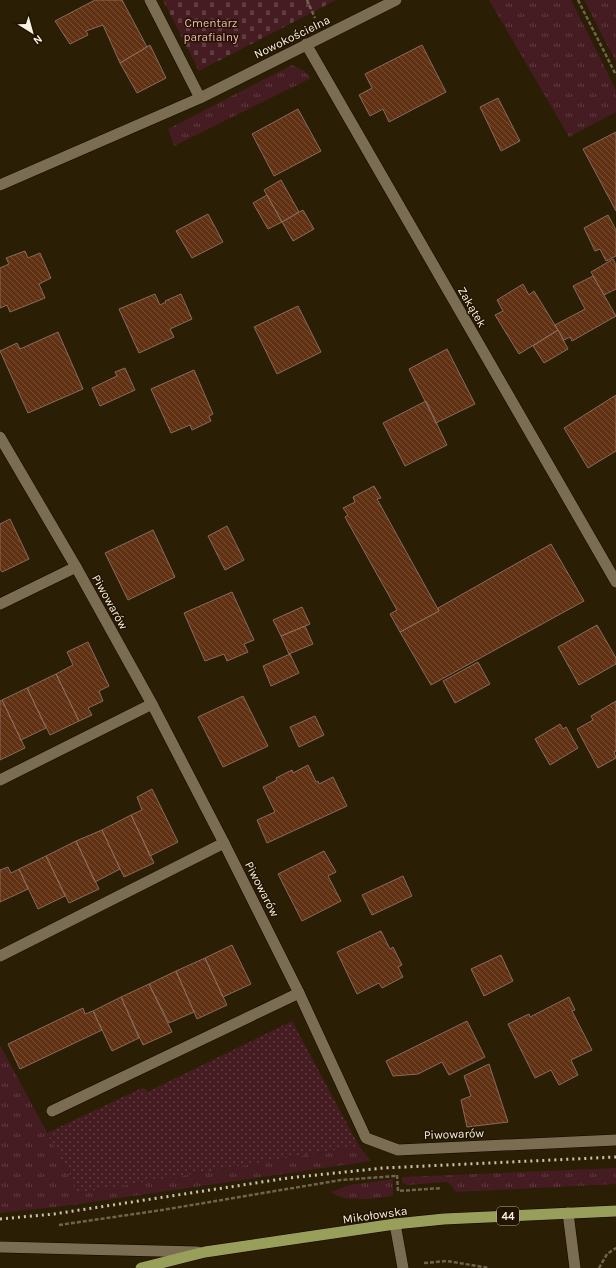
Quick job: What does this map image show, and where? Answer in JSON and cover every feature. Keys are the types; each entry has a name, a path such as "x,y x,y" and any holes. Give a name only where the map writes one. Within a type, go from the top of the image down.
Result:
{"main road":[{"name":"Mikołowska","path":"140,1268 205,1252 395,1224 444,1219 616,1211"}],"street":[{"path":"150,0 200,98"},
{"name":"Nowokościelna","path":"0,185 200,98 396,0"},
{"name":"Zakątek","path":"306,44 616,582"},
{"name":"Piwowarów","path":"0,437 76,567 152,704 299,993 366,1138 398,1150 616,1140"},
{"path":"0,604 76,567"},
{"path":"0,780 152,704"},
{"path":"0,956 224,843"},
{"path":"52,1111 299,993"},
{"path":"568,1213 575,1268"},
{"path":"395,1224 402,1267"},
{"path":"0,1247 205,1252"}],"path":[{"path":"578,0 616,75"},
{"path":"54,1226 162,1210 341,1180 396,1176 398,1191 442,1188"},
{"path":"599,1268 607,1254 616,1248"},
{"path":"402,1267 447,1261 488,1268"}],"green space":[{"name":"Cmentarz parafialny","path":"163,0 336,0 199,71"},
{"path":"489,0 571,0 616,90 616,112 569,137"},
{"path":"584,0 616,0 616,62"},
{"path":"292,65 303,70 311,78 174,146 168,129"},
{"path":"292,1021 359,1146 78,1193 47,1133 144,1087 147,1092"},
{"path":"0,1045 71,1177 78,1193 359,1146 371,1161 65,1206 0,1213"},
{"path":"616,1168 616,1184 456,1192 448,1182 407,1185 402,1183 402,1177"},
{"path":"393,1179 393,1196 353,1199 337,1196 331,1192 349,1185"}],"building":[{"path":"95,0 122,0 147,47 120,63 103,25 86,31 88,35 70,44 55,21"},
{"path":"150,45 166,78 137,93 120,63"},
{"path":"422,45 446,92 389,122 383,109 370,116 359,95 372,88 365,74"},
{"path":"498,98 520,141 501,151 480,107"},
{"path":"298,109 321,151 274,176 252,134"},
{"path":"616,132 616,211 583,149"},
{"path":"281,180 299,212 282,222 264,190"},
{"path":"267,195 282,222 268,229 253,203"},
{"path":"303,210 314,229 293,241 282,222"},
{"path":"208,214 223,242 192,258 176,231"},
{"path":"608,215 616,230 616,256 606,261 600,249 595,251 584,228"},
{"path":"25,251 28,258 40,253 51,278 39,284 45,298 10,312 7,305 0,308 0,268 9,264 6,258"},
{"path":"613,259 616,265 616,289 604,295 591,272"},
{"path":"593,276 616,316 572,341 570,337 564,340 555,325 585,309 573,286"},
{"path":"523,284 529,295 534,291 558,330 519,354 495,315 503,311 497,300"},
{"path":"155,294 160,305 166,302 165,301 181,294 192,319 170,329 174,337 139,353 119,309"},
{"path":"298,306 321,352 277,374 254,327"},
{"path":"558,330 568,349 544,363 533,346"},
{"path":"58,332 83,389 28,413 0,351 17,343 20,349"},
{"path":"447,349 475,404 436,423 409,369"},
{"path":"125,368 135,390 100,406 92,388 117,376 115,372"},
{"path":"194,370 213,414 209,416 211,421 192,430 190,425 171,433 151,389"},
{"path":"616,395 616,451 588,468 564,428"},
{"path":"426,401 447,445 405,466 383,423"},
{"path":"374,486 381,498 377,499 439,611 400,632 390,614 397,610 345,517 348,515 343,508 355,502 353,497"},
{"path":"10,519 29,559 2,572 0,569 0,524"},
{"path":"227,526 244,560 225,570 208,536"},
{"path":"153,530 175,577 128,600 105,553"},
{"path":"551,544 584,601 431,685 400,632 439,611 438,608"},
{"path":"232,592 254,640 244,644 248,652 227,661 224,654 205,661 184,613"},
{"path":"302,607 310,624 281,636 273,620"},
{"path":"597,625 616,658 616,664 579,685 558,647"},
{"path":"305,626 313,644 289,654 281,636"},
{"path":"88,642 109,686 99,691 103,701 88,708 92,715 79,721 56,674 73,665 67,652"},
{"path":"290,654 299,673 271,686 263,666"},
{"path":"478,662 490,684 455,703 443,681"},
{"path":"56,674 79,721 50,735 27,688"},
{"path":"27,688 46,728 21,740 2,700"},
{"path":"243,696 268,746 223,767 198,717"},
{"path":"2,700 25,748 0,760 0,701"},
{"path":"616,701 616,751 614,752 616,758 598,768 577,729 593,720 591,716"},
{"path":"315,716 324,735 299,747 290,727"},
{"path":"560,724 563,729 566,727 578,748 550,765 535,739"},
{"path":"308,765 316,782 318,781 319,784 333,777 347,806 267,843 257,820 275,812 263,787 292,770 293,773"},
{"path":"152,789 178,842 150,856 131,815 142,810 137,797"},
{"path":"131,815 154,863 124,877 102,830"},
{"path":"102,830 120,869 95,882 76,841"},
{"path":"76,841 99,889 69,903 46,856"},
{"path":"324,851 336,872 328,876 341,901 302,921 278,874"},
{"path":"46,856 65,896 38,909 19,869"},
{"path":"8,867 11,873 19,869 28,889 0,902 0,870"},
{"path":"403,876 412,896 372,915 362,895"},
{"path":"381,931 390,949 393,947 402,965 398,967 403,977 382,988 379,983 357,994 337,952"},
{"path":"232,945 251,984 223,997 205,958"},
{"path":"501,955 513,981 484,996 471,969"},
{"path":"205,958 227,1005 197,1019 176,971"},
{"path":"176,971 194,1012 169,1023 149,984"},
{"path":"149,984 172,1032 143,1045 121,997"},
{"path":"121,997 139,1038 112,1051 93,1011"},
{"path":"569,997 575,1010 572,1011 592,1050 571,1060 578,1075 559,1085 551,1070 535,1078 508,1024 529,1014 530,1017"},
{"path":"83,1008 85,1014 93,1011 102,1030 20,1069 8,1044"},
{"path":"467,1021 485,1057 449,1075 442,1062 418,1074 393,1076 386,1061"},
{"path":"489,1064 508,1122 467,1127 461,1100 471,1096 464,1076"}],"railway":[{"path":"0,1219 54,1214 288,1178 383,1168 616,1157"}]}
